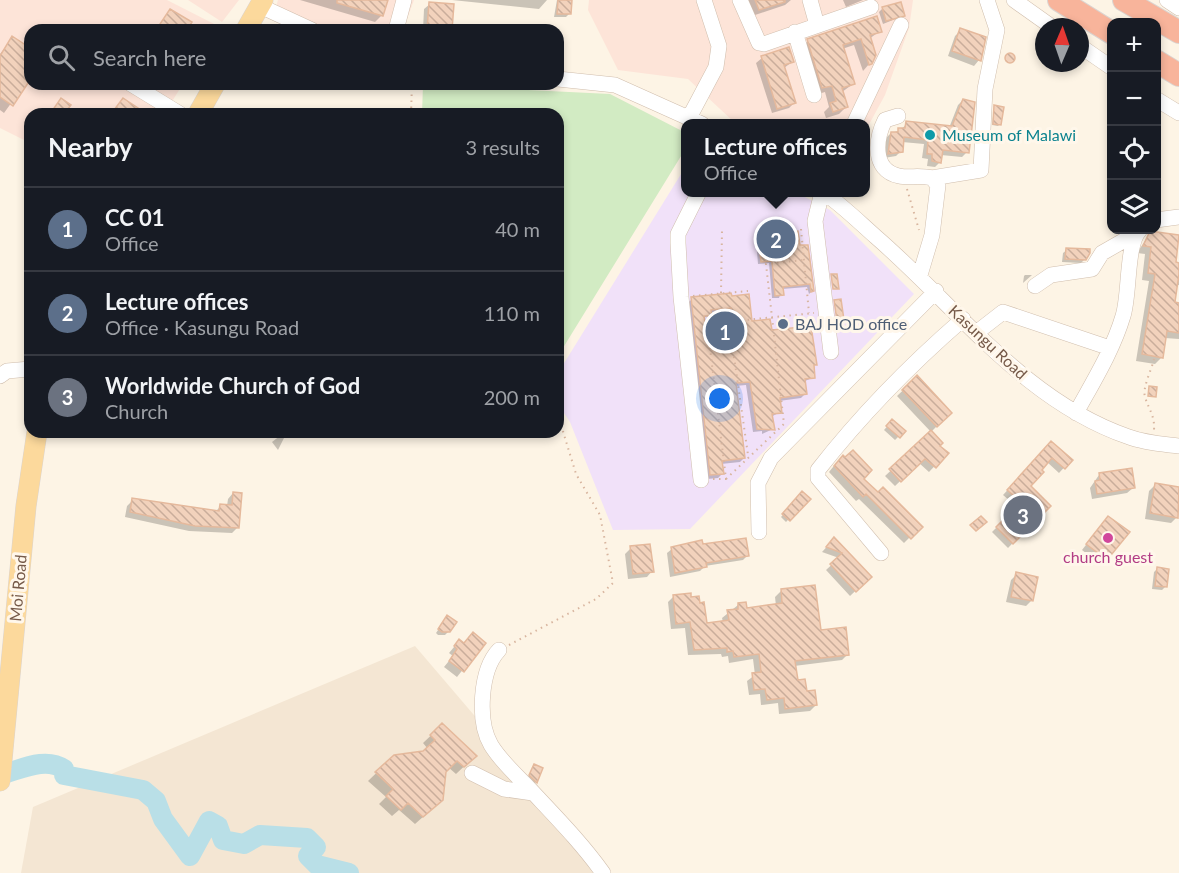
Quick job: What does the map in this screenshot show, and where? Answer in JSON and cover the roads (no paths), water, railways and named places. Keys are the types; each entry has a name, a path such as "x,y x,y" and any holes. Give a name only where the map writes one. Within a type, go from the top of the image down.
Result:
{"highway":[{"path":"1059,0 1107,30"},
{"path":"1124,0 1179,32"},
{"path":"1161,64 1179,75"}],"main road":[{"path":"249,24 261,3"},
{"path":"201,108 212,90"},
{"name":"Moi Road","path":"0,777 2,727 26,506 36,438"}],"street":[{"path":"398,24 404,0"},
{"path":"696,119 716,67 719,46 704,0"},
{"path":"740,0 759,43 764,44 817,25 847,7 870,7"},
{"path":"810,0 817,25"},
{"path":"898,116 885,120 877,141 877,152 886,167 898,176 932,178 981,170 985,89 997,30 987,0"},
{"path":"1014,0 1039,18"},
{"path":"1167,0 1179,8"},
{"path":"261,3 301,24"},
{"path":"856,119 901,25"},
{"path":"795,32 814,95"},
{"path":"1089,52 1107,65"},
{"path":"564,80 615,85 694,119"},
{"path":"141,90 170,108"},
{"path":"1161,102 1179,112"},
{"path":"920,275 936,217 938,185 932,178"},
{"path":"696,197 678,234 681,297 701,480"},
{"path":"821,197 815,221 831,352"},
{"name":"Kasungu Road","path":"828,197 920,275 976,333 1023,376 1076,413 1129,437 1179,446"},
{"path":"1161,219 1179,217"},
{"path":"1035,286 1051,275 1092,269 1102,253 1134,234"},
{"path":"1076,413 1110,348 1123,316 1138,234"},
{"path":"759,532 758,483 771,458 936,291"},
{"path":"976,333 1003,312 1110,348"},
{"path":"881,553 818,478 818,470 848,432 892,385 963,319"},
{"path":"0,376 7,371 24,370"},
{"path":"499,650 489,660 483,688 483,709 490,744 603,873"},
{"path":"472,773 504,789 533,793"}],"waterway":[{"path":"0,775 32,765 49,764 64,769 64,775 143,790 156,801 163,819 190,856 209,821 218,826 223,840 244,844 260,835 307,838 316,847 308,856 317,865 349,873"}],"place":[{"name":"Museum of Malawi","path":"930,135"},
{"name":"Lecture offices","path":"776,239"},
{"name":"BAJ HOD office","path":"783,324"},
{"name":"CC 01","path":"725,331"},
{"name":"Worldwide Church of God","path":"1023,515"},
{"name":"church guest","path":"1108,538"}]}
